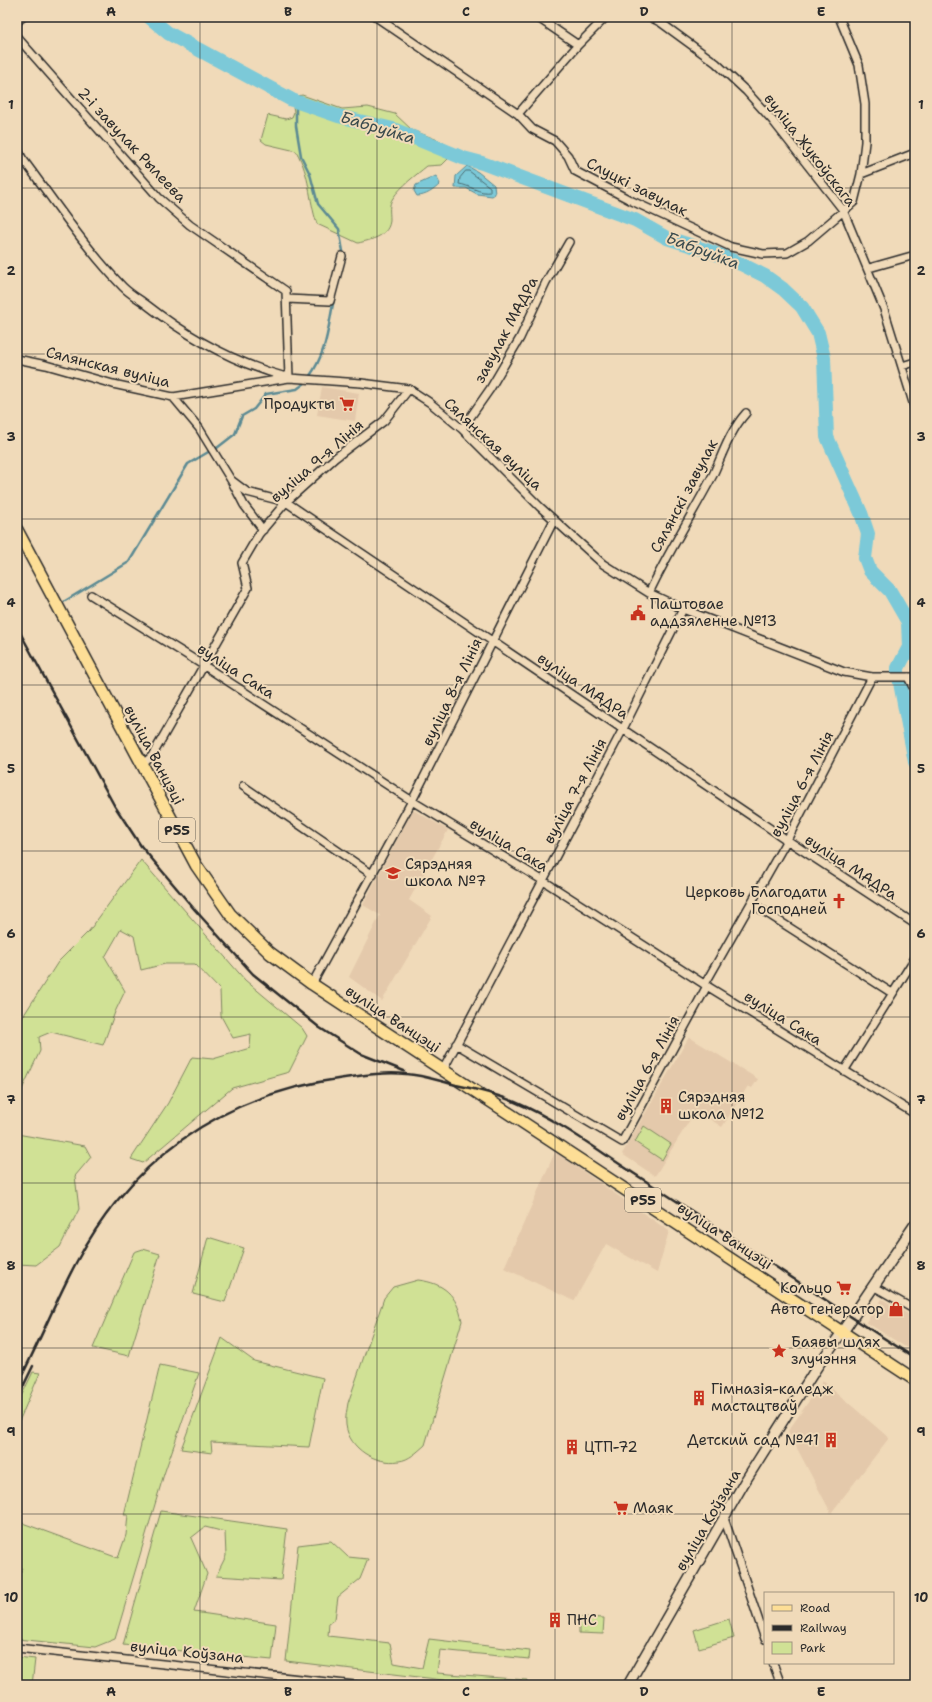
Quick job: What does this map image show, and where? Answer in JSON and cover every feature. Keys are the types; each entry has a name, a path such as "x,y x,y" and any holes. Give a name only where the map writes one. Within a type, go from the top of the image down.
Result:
{"main road":[{"name":"вуліца Ванцэці","path":"17,530 196,865 230,914 270,953 312,984 915,1380"},
{"path":"842,1331 915,1226"}],"street":[{"path":"17,22 22,17"},
{"name":"Слуцкі завулак","path":"376,17 518,114 532,128 554,141 568,156 575,171 638,204 731,247 763,254 787,253 808,241 854,202 861,174 865,142 865,104 859,65 839,17"},
{"path":"537,17 578,45"},
{"path":"518,114 578,45 606,17"},
{"name":"вуліца Жукоўскага","path":"650,17 716,63 746,91 773,121 843,210 884,309 915,409"},
{"name":"2-і завулак Рылеева","path":"17,37 159,198 190,224 286,291 286,299"},
{"path":"17,148 22,158 96,257 125,288 164,319 215,349 262,371 289,378 286,299 330,301 342,256"},
{"path":"861,174 915,153"},
{"name":"завулак МАДРа","path":"462,429 490,389 520,338 546,282 569,242"},
{"path":"868,268 915,255"},
{"name":"Сялянская вуліца","path":"17,359 46,365 113,384 173,397 289,378 361,383 409,389 429,402 462,429 554,520 603,564 649,593 684,609 844,672 872,677 911,677"},
{"path":"902,366 915,362"},
{"name":"вуліца 9-я Лінія","path":"142,765 152,756 248,588 242,563 263,530 286,502 335,458 384,421 409,389"},
{"name":"вуліца МАДРа","path":"173,397 199,428 231,480 244,505 263,530"},
{"name":"Сялянскі завулак","path":"649,593 666,558 713,475 736,425 746,413"},
{"name":"вуліца МАДРа","path":"231,480 247,492 286,502 622,729 915,924"},
{"name":"вуліца 8-я Лінія","path":"312,984 373,875 412,801 492,640 554,520"},
{"name":"вуліца Сака","path":"91,595 203,665 412,801 542,880 706,985 915,1114"},
{"name":"вуліца 7-я Лінія","path":"443,1070 684,609"},
{"name":"вуліца 6-я Лінія","path":"622,1142 751,903 788,840 872,677"},
{"path":"911,677 915,691"},
{"path":"243,786 373,875"},
{"path":"751,903 892,993"},
{"path":"844,1071 915,958"},
{"name":"вуліца Ванцэці","path":"456,1044 622,1142"},
{"path":"873,1286 915,1310"},
{"name":"вуліца Коўзана","path":"628,1685 724,1518 817,1367 842,1331"},
{"path":"724,1518 764,1636"},
{"name":"вуліца Коўзана","path":"17,1648 355,1685"},
{"path":"773,1664 781,1685"}],"shaded area":[{"path":"322,387 359,393 355,421 317,415"},
{"path":"413,810 448,830 409,900 432,916 382,1001 349,977 380,915 363,905"},
{"path":"689,1037 758,1079 752,1088 748,1086 722,1127 696,1110 655,1176 622,1154"},
{"path":"555,1152 669,1231 657,1273 606,1244 574,1301 504,1268"},
{"path":"882,1299 915,1318 915,1353 866,1322"},
{"path":"823,1381 889,1438 831,1513 788,1431"}],"green space":[{"path":"302,95 342,109 368,107 395,114 412,130 449,146 448,159 442,165 427,166 396,194 390,203 390,219 387,230 379,236 358,243 317,224 307,178 301,160 296,151 266,144 261,140 268,115 286,119 292,117 294,112 292,100 294,97"},
{"path":"141,860 245,980 302,1028 307,1036 289,1072 232,1088 143,1163 131,1159 168,1103 192,1057 213,1059 250,1048 251,1034 233,1038 221,1016 220,990 195,964 165,964 141,970 134,936 121,929 105,957 125,991 115,1012 103,1045 51,1032 39,1037 40,1051 17,1100 17,1023 20,1021 58,962 89,931"},
{"path":"644,1126 671,1144 662,1160 635,1142"},
{"path":"17,1134 85,1146 91,1157 75,1176 79,1209 60,1247 36,1265 17,1264"},
{"path":"208,1237 244,1248 225,1302 193,1294"},
{"path":"143,1249 160,1254 129,1356 93,1348 134,1252"},
{"path":"418,1280 435,1284 448,1292 457,1304 462,1321 425,1445 406,1459 390,1462 373,1458 365,1454 352,1441 348,1434 346,1425 348,1403 384,1298 393,1287"},
{"path":"222,1338 254,1361 323,1378 309,1447 211,1442 212,1453 181,1449"},
{"path":"160,1365 199,1373 164,1474 115,1639 95,1647 17,1639 17,1584 22,1568 17,1562 17,1521 118,1558 126,1535 128,1515 124,1515"},
{"path":"33,1372 40,1373 17,1426 17,1405"},
{"path":"161,1511 287,1529 281,1580 216,1576 226,1556 225,1532 205,1527 191,1538 207,1574 194,1612 276,1624 272,1660 123,1645"},
{"path":"331,1541 348,1557 368,1559 360,1579 338,1597 335,1619 329,1623 328,1636 390,1643 394,1663 422,1668 429,1639 530,1651 529,1659 440,1650 437,1673 527,1680 526,1685 485,1685 286,1661 298,1545"},
{"path":"579,1617 604,1618 603,1634 579,1633"},
{"path":"729,1619 734,1638 699,1648 694,1630"},
{"path":"17,1657 35,1659 32,1685 17,1681"}],"water":[{"path":"467,166 478,172 494,185 495,194 492,196 477,194 466,188 455,188 456,176"},
{"path":"436,176 440,184 430,192 417,196 414,191 416,185"}],"waterway":[{"name":"Бабруйка","path":"149,17 168,33 292,100 338,116 393,129 463,158 482,163 635,220 667,238 709,251 765,276 783,289 802,307 818,333 824,358 827,437 861,513 868,534 865,558 870,571 890,591 908,622 909,647 898,668 898,672 915,762"},
{"path":"296,101 296,126 301,156 310,174 318,204 339,229 344,257"},
{"path":"309,377 320,359 328,330 334,299"},
{"path":"217,448 235,434 242,416 254,409 266,394 297,389 305,383"},
{"path":"65,601 129,562 188,464 210,451"}],"railway":[{"path":"17,627 114,805 141,846 195,910 253,974 320,1028 361,1054 404,1071"},
{"path":"17,1385 73,1268 100,1223 139,1176 164,1154 190,1134 218,1118 247,1104 278,1092 344,1078 390,1073 419,1076 486,1092 515,1102 548,1118 580,1137 846,1314 915,1358"},
{"path":"17,1399 33,1366"}],"place":[{"name":"Продукты","path":"347,404"},
{"name":"Паштовае аддзяленне №13","path":"638,613"},
{"name":"Сярэдняя школа №7","path":"393,873"},
{"name":"Церковь Благодати Господней","path":"839,901"},
{"name":"Сярэдняя школа №12","path":"666,1106"},
{"name":"Кольцо","path":"844,1288"},
{"name":"Авто генератор","path":"896,1309"},
{"name":"Баявы шлях злучэння","path":"779,1351"},
{"name":"Гімназія-каледж мастацтваў","path":"699,1398"},
{"name":"Детский сад №41","path":"831,1440"},
{"name":"ЦТП-72","path":"572,1447"},
{"name":"Маяк","path":"621,1508"},
{"name":"ПНС","path":"555,1620"}]}
